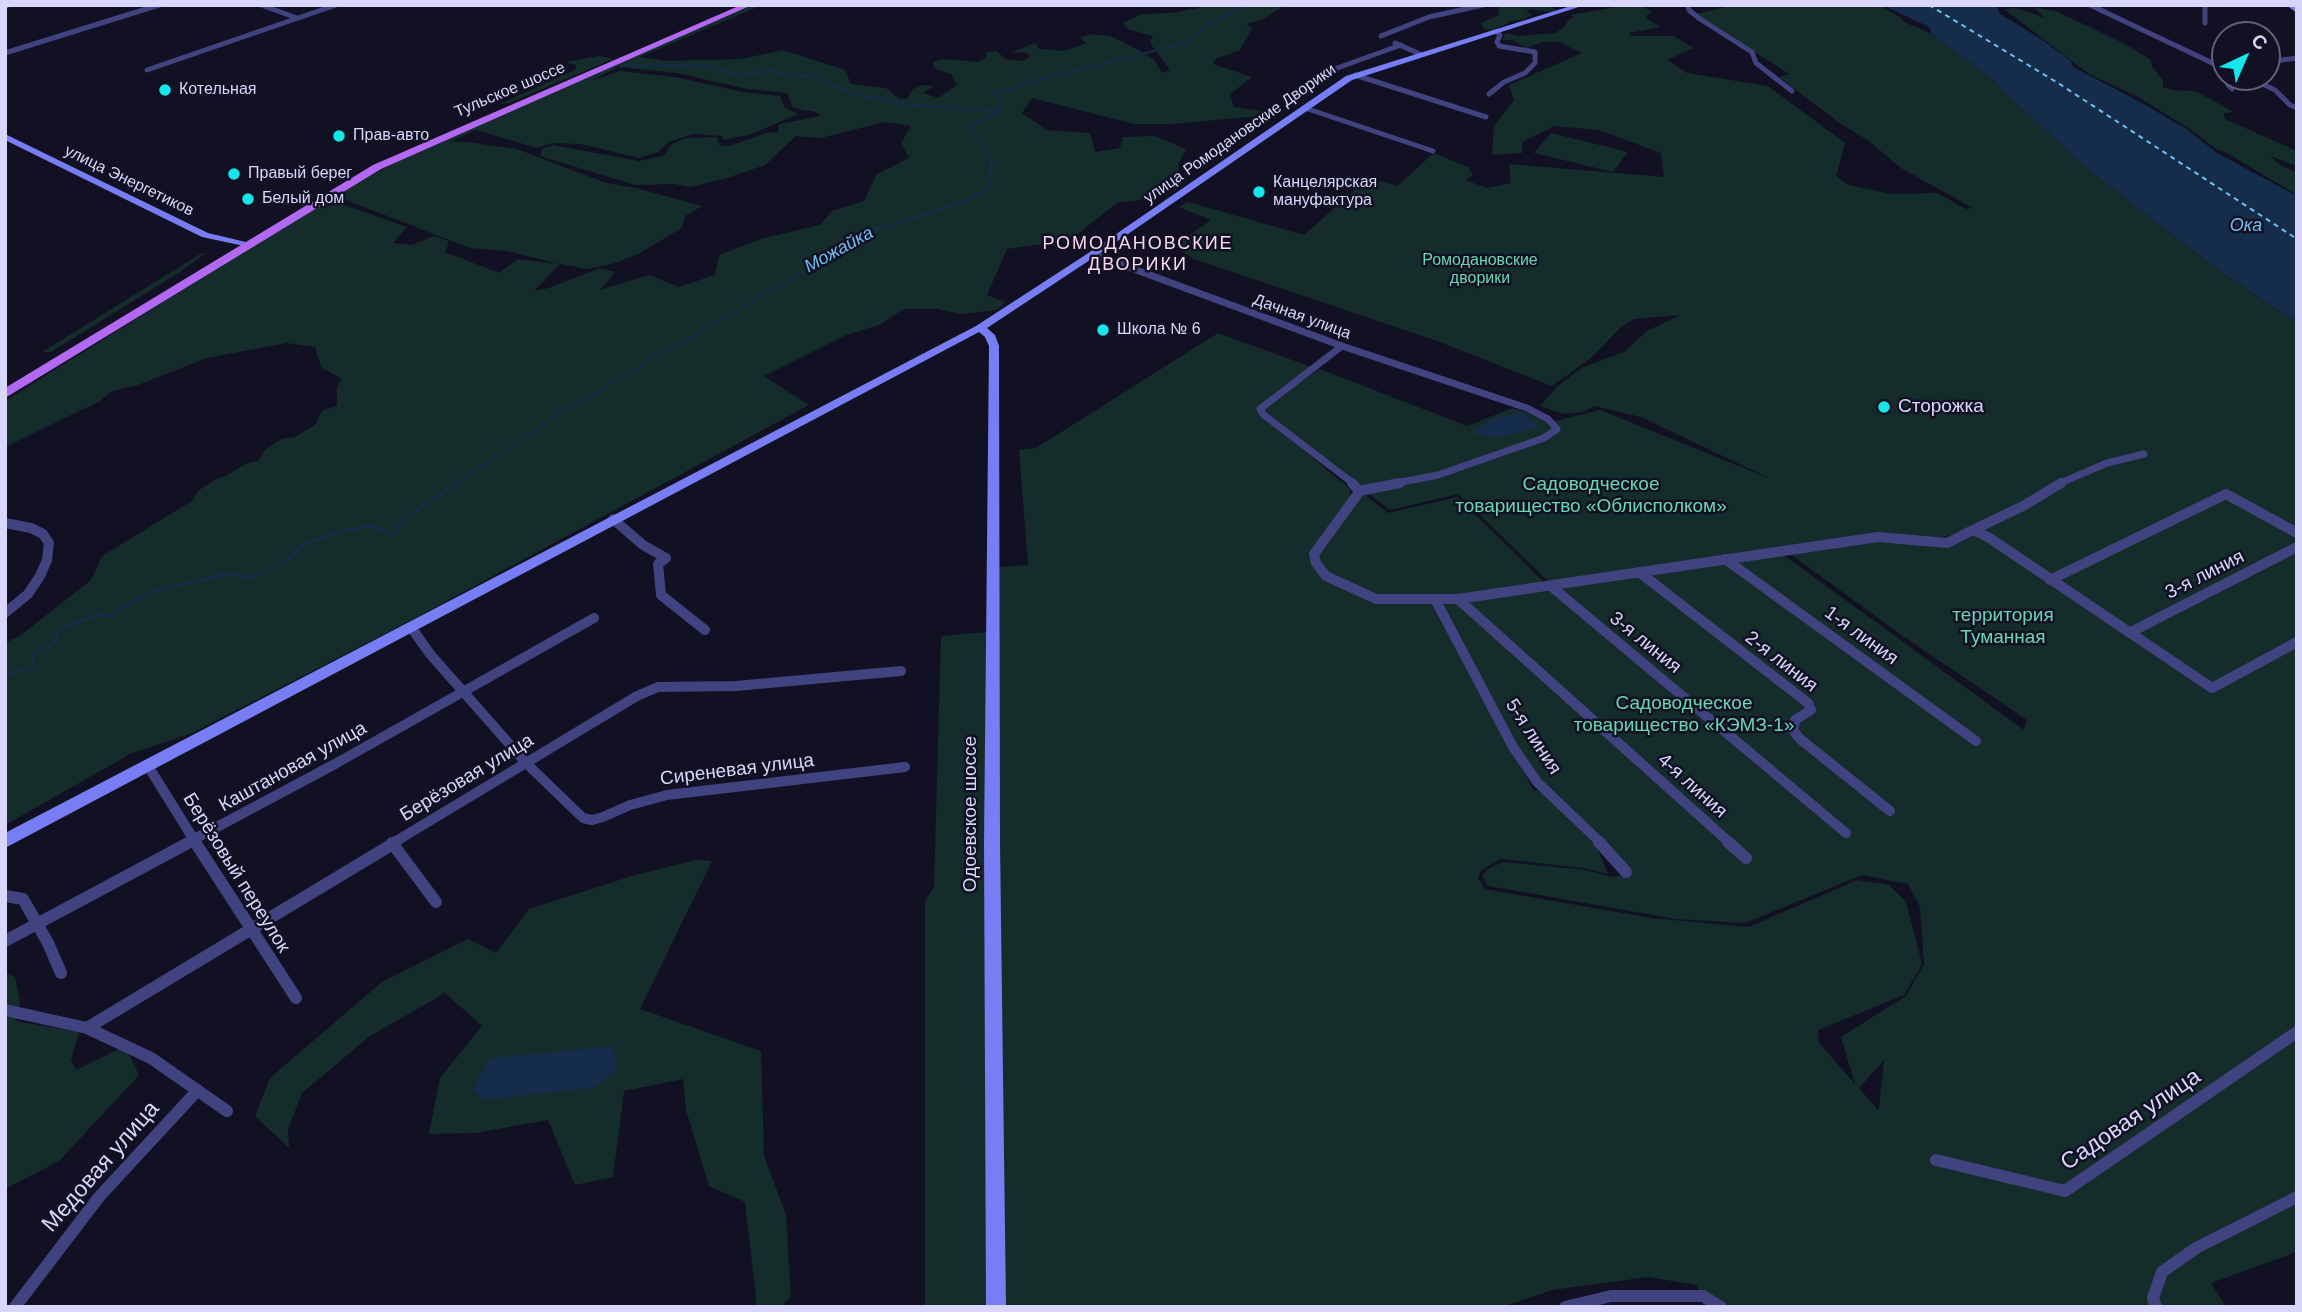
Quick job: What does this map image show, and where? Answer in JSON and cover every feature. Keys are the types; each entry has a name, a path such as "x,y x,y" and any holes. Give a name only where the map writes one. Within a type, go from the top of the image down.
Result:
{"main road":[{"name":"Тульское шоссе","path":"5,394 339,184 405,149 740,5"},
{"name":"Тульское шоссе","path":"5,388 346,184 411,151 748,5"},
{"name":"улица Ромодановские Дворики","path":"5,841 980,328 1355,75 1582,5"},
{"path":"2289,5 2297,11"},
{"name":"улица Энергетиков","path":"5,137 205,235 246,243"},
{"name":"Одоевское шоссе","path":"980,328 990,335 994,346 992,854 996,1307"}],"street":[{"path":"5,53 159,5"},
{"path":"261,5 298,18"},
{"path":"147,69 336,5"},
{"path":"1420,54 1381,36 1429,17 1483,5"},
{"path":"1688,5 1689,10 1700,19 1752,51 1756,63 1792,92"},
{"path":"2090,5 2211,63"},
{"path":"2204,5 2205,23"},
{"path":"1489,94 1504,82 1525,73 1535,63 1535,52 1499,46 1497,41 1500,35 1497,32"},
{"path":"1318,75 1401,45"},
{"path":"1355,75 1486,117"},
{"path":"2276,91 2293,106"},
{"path":"1305,108 1433,151"},
{"name":"Дачная улица","path":"1093,254 1342,346 1541,414 1557,429 1544,438 1438,475 1359,491"},
{"path":"1342,346 1260,409 1264,415 1356,486 1359,491 1314,554 1319,570 1326,576 1376,599 1458,599 1878,537 1947,543 2025,505 2069,478 2106,463 2144,454"},
{"path":"2050,580 2224,495 2235,497 2297,533"},
{"path":"613,519 643,545 666,558 657,564 661,595 705,630"},
{"path":"5,523 31,527 43,534 49,543 47,560 40,576 28,594 5,613"},
{"path":"1973,530 1988,537 2212,688 2297,642"},
{"name":"3-я линия","path":"2129,633 2297,547"},
{"name":"1-я линия","path":"1725,559 1976,741"},
{"name":"2-я линия","path":"1639,572 1808,703 1811,710 1795,720 1793,730 1800,739 1890,811"},
{"name":"3-я линия","path":"1552,587 1846,833"},
{"name":"4-я линия","path":"1458,599 1746,858"},
{"name":"5-я линия","path":"1436,601 1513,747 1537,782 1612,854 1626,872"},
{"name":"Каштановая улица","path":"5,941 38,926 194,841 594,618"},
{"name":"Сиреневая улица","path":"411,627 430,654 527,764 583,818 592,820 667,795 905,767"},
{"name":"Берёзовая улица","path":"87,1028 637,696 658,687 736,686 901,671"},
{"name":"Берёзовый переулок","path":"148,766 250,930 296,998"},
{"path":"392,844 436,902"},
{"path":"5,896 23,899 61,973"},
{"path":"5,1010 87,1028 151,1058 227,1111"},
{"name":"Садовая улица","path":"1936,1160 2065,1191 2297,1032"},
{"name":"Медовая улица","path":"15,1307 99,1197 197,1091"},
{"path":"2156,1307 2153,1298 2162,1272 2196,1248 2297,1197"},
{"path":"1565,1307 1611,1296 1703,1296 1721,1307"}],"green space":[{"path":"753,5 762,5 640,57 665,61 741,59 783,50 845,70 851,84 886,88 899,99 907,99 913,89 923,85 933,86 923,93 938,98 957,85 952,75 934,68 933,62 941,59 978,62 986,57 987,52 997,51 1005,59 1021,61 1030,57 1028,53 1012,52 1035,43 1039,49 1065,51 1086,43 1080,38 1092,34 1113,37 1135,48 1154,60 1162,73 1170,70 1150,43 1153,36 1128,29 1123,23 1142,14 1172,13 1214,5 1285,5 1264,19 1246,24 1252,28 1240,50 1216,59 1213,64 1252,77 1230,94 1234,107 1261,111 1258,116 1173,124 1134,124 1032,98 1022,113 1047,130 1090,133 1095,152 1120,148 1123,137 1155,136 1186,149 1178,165 1181,180 1151,191 1149,199 1117,203 1070,240 1007,249 987,295 1005,302 997,310 961,314 937,309 904,309 879,325 846,335 764,376 809,405 419,616 190,734 132,753 5,825 5,643 21,635 91,580 102,556 192,501 198,491 216,479 245,464 258,461 265,450 281,439 295,437 315,425 322,411 337,406 337,387 342,379 321,367 315,347 287,343 207,358 135,386 112,391 100,401 5,447 5,401 330,200 407,227 393,243 412,245 434,236 449,241 445,252 499,273 518,259 558,264 507,251 470,248 333,195 423,148","holes":["618,67 678,73 746,89 787,93 793,108 816,112 821,116 779,124 778,133 769,132 729,146 719,145 717,137 686,138 672,144 663,156 639,161 553,145 542,149 540,156 635,185 674,184 690,187 765,165 796,136 821,138 885,122 911,126 901,143 909,158 877,174 864,201 832,211 820,225 764,238 719,255 715,275 679,287 649,275 600,290 615,272 600,268 549,288 534,291 560,264 587,269 612,264 638,254 682,228 685,216 702,206 636,188 606,183 517,149 450,142 476,130 537,148 552,143 581,144 639,158 658,152 669,142 693,134 722,136 723,140 749,135 798,114 785,108 780,96 743,92 675,77 620,71 590,81"]},
{"path":"1498,5 1544,5 1557,10 1552,12 1531,9 1526,11 1532,15 1524,19 1511,21 1493,31 1483,28 1481,23 1499,15"},
{"path":"1628,5 1638,5 1652,11 1645,18 1661,27 1629,33 1631,36 1674,36 1693,48 1667,60 1687,73 1768,86 1845,143 1836,176 1848,185 1892,194 1937,193 1966,209 1973,208 1901,168 1869,141 1838,122 1779,77 1789,74 1696,14 1734,5 1879,5 1904,22 1932,34 1995,81 2090,171 2221,272 2297,323 2297,1252 2211,1283 2226,1307 1704,1307 1697,1285 1648,1277 1552,1290 1502,1307 925,1307 925,901 934,887 941,636 999,631 999,567 1028,565 1019,450 1036,448 1218,333 1314,368 1255,409 1350,489 1350,496 1312,555 1314,568 1327,579 1380,603 1433,603 1534,791 1541,789 1594,840 1608,874 1584,868 1501,859 1481,870 1478,878 1485,889 1651,918 1749,927 1857,880 1889,885 1906,902 1922,964 1904,995 1818,1030 1819,1043 1855,1084 1841,1037 1906,996 1924,964 1920,907 1908,884 1862,875 1745,923 1676,919 1488,886 1482,876 1489,868 1504,862 1586,870 1612,877 1632,873 1620,857 1539,780 1517,750 1439,603 1778,551 2024,730 2027,720 1900,634 1785,550 1875,538 1948,546 1976,535 1983,536 2203,685 2206,684 1978,527 1936,539 1871,536 1552,585 1458,494 1390,510 1263,411 1265,406 1320,369 1467,426 1513,408 1540,416 1548,423 1600,410 1771,479 1641,417 1594,406 1583,412 1563,414 1540,406 1557,387 1581,368 1624,352 1647,331 1680,315 1634,319 1620,328 1591,358 1552,386 1437,341 1194,259 1174,246 1211,220 1179,207 1188,202 1304,235 1368,178 1397,186 1434,153 1468,167 1473,175 1465,180 1487,188 1511,183 1509,164 1664,177 1661,153 1599,130 1554,126 1522,142 1522,153 1492,155 1494,126 1514,100 1509,85 1582,53 1559,42 1542,42 1526,48 1513,40 1502,40 1506,33 1518,36 1556,33 1568,20 1575,17 1570,15","holes":["1884,1060 1879,1109 1859,1088"]},
{"path":"2034,7 2056,11 2125,44 2151,60 2152,67 2163,80 2163,87 2195,91 2234,112 2224,113 2225,119 2297,151 2297,166 2270,156 2281,166 2297,172 2297,195 2216,149 2138,97 2089,74 2004,9 2016,8 2045,18"},
{"path":"599,56 613,59 509,103 500,104 575,70 576,65 565,62"},
{"path":"1551,133 1628,152 1613,172 1534,153"},
{"path":"206,253 51,352 42,352"},
{"path":"1363,493 1388,513 1458,497 1548,586 1453,598 1373,595 1320,570 1317,551"},
{"path":"696,860 712,861 640,1009 761,1051 764,1156 786,1215 791,1297 780,1307 757,1307 745,1202 709,1186 686,1110 683,1079 624,1091 613,1177 575,1185 548,1120 476,1133 429,1134 440,1078 482,1026 445,993 370,1036 302,1093 288,1129 289,1148 255,1116 270,1078 382,982 468,939 496,953 529,909 632,876"},
{"path":"5,973 15,977 20,1003 16,1021 79,1032 71,1060 76,1070 125,1046 139,1075 59,1161 5,1189"}],"water":[{"name":"Ока","path":"1883,5 1997,7 2000,14 2041,39 2071,61 2073,67 2142,103 2188,130 2217,153 2297,196 2297,323 2221,272 2090,171 1995,81 1932,34 1929,27"},
{"path":"1523,413 1539,427 1502,437 1481,436 1473,432 1494,418"},
{"path":"612,1046 618,1068 596,1087 484,1100 473,1089 490,1058"}],"waterway":[{"name":"Можайка","path":"455,484 560,413 813,266 864,233 952,206 988,189 992,161 968,127 1001,111 996,94 1032,81 1182,44 1212,23 1246,5"},
{"path":"625,65 708,66 737,75 771,71 793,77 816,75 827,83 857,95 913,105 998,111"},
{"path":"5,674 32,668 33,654 55,643 58,630 98,614 108,617 154,591 232,573 250,578 295,555 298,547 339,531 373,526 392,534 404,519 457,483"}],"ferry route":[{"path":"1929,5 2058,83 2297,239"}],"place":[{"name":"Котельная","path":"165,90"},
{"name":"Прав-авто","path":"339,136"},
{"name":"Правый берег","path":"234,174"},
{"name":"Канцелярская мануфактура","path":"1259,192"},
{"name":"Белый дом","path":"248,199"},
{"name":"Школа № 6","path":"1103,330"},
{"name":"Сторожка","path":"1884,407"}],"district":[{"name":"РОМОДАНОВСКИЕ ДВОРИКИ","path":"1138,254"}],"park label":[{"name":"Ромодановские дворики","path":"1480,270"},
{"name":"Садоводческое товарищество «Облисполком»","path":"1591,496"},
{"name":"территория Туманная","path":"2003,627"},
{"name":"Садоводческое товарищество «КЭМЗ-1»","path":"1684,715"}]}
